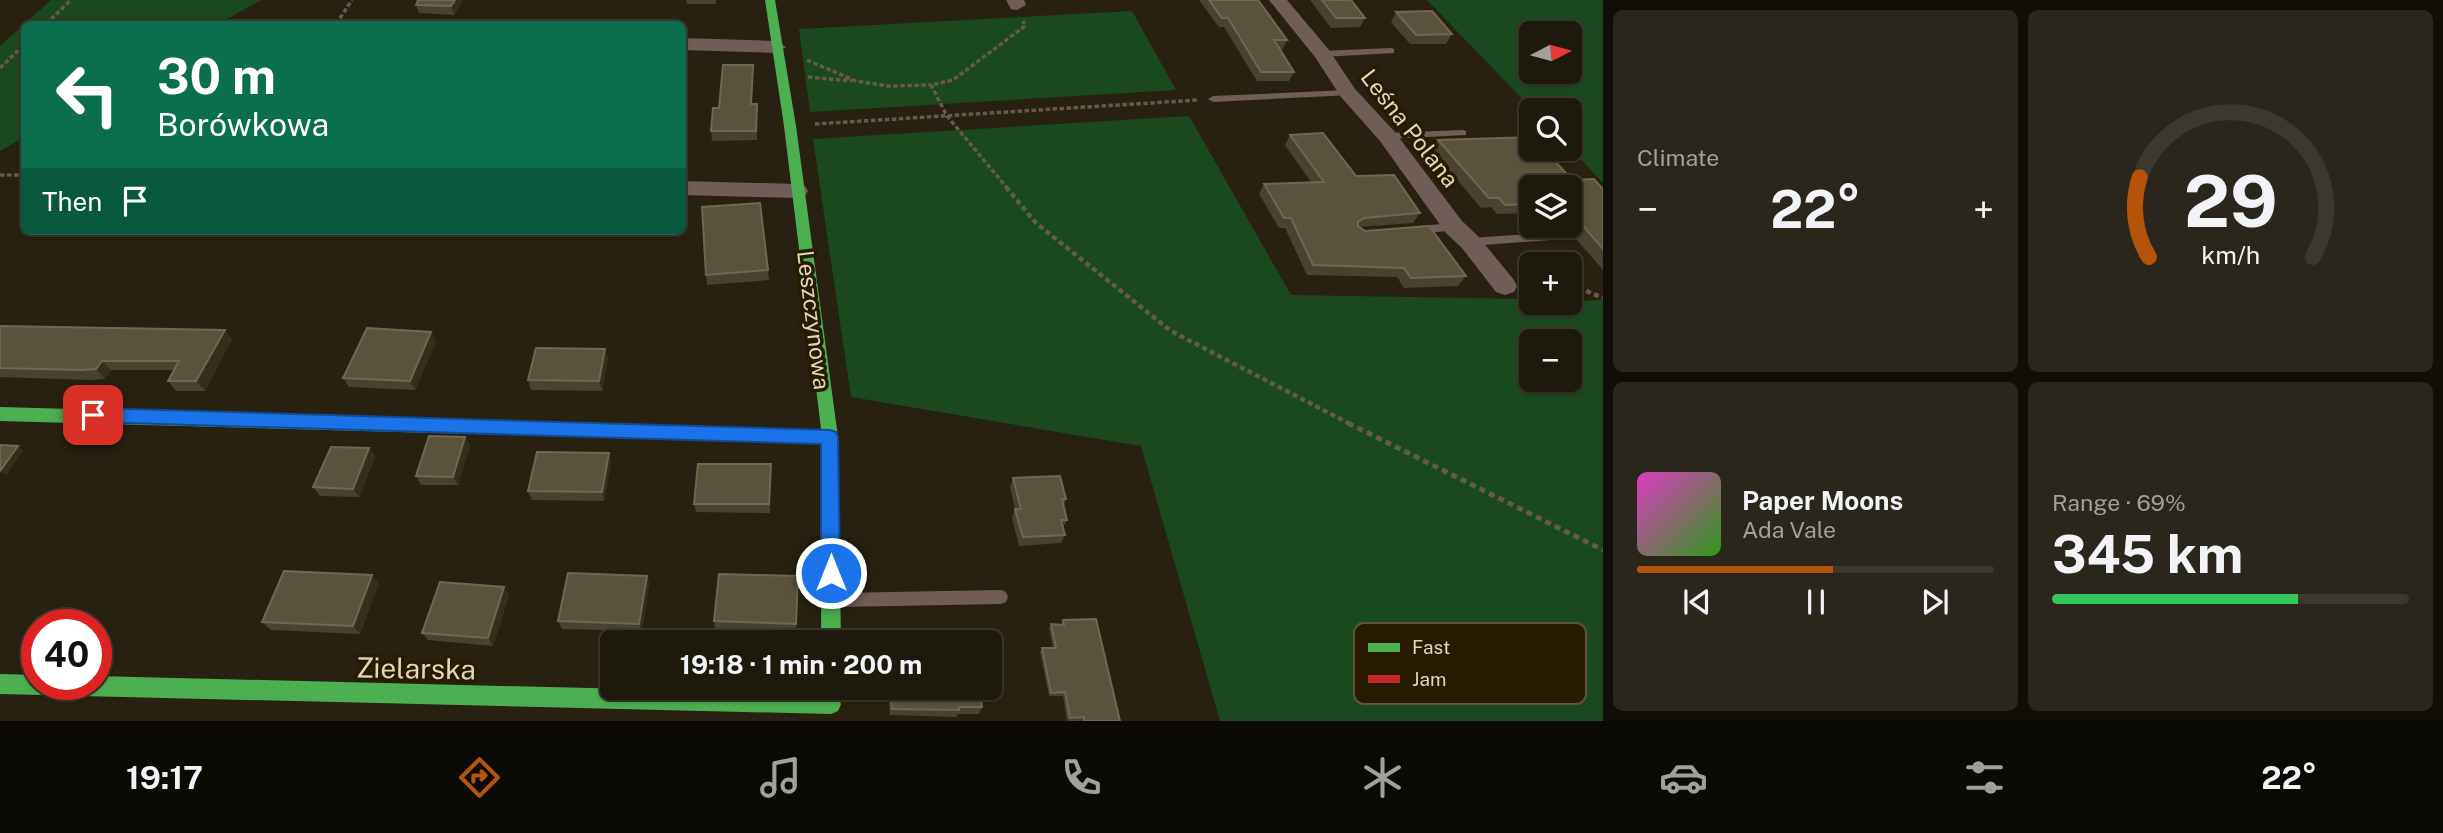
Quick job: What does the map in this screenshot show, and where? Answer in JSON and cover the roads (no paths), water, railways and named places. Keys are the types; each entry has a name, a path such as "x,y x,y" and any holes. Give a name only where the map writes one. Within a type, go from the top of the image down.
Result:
{"street":[{"name":"Leszczynowa","path":"770,0 790,126 830,437 831,630"},
{"name":"Leśna Polana","path":"1278,0 1322,54 1348,93 1387,136 1462,235 1505,286"},
{"path":"686,44 777,47"},
{"path":"686,188 797,191"},
{"path":"0,414 830,437"},
{"name":"Zielarska","path":"0,684 831,704"}],"lane":[{"path":"1322,54 1391,51"},
{"path":"1213,99 1348,93"},
{"path":"1387,136 1463,133"},
{"path":"1399,231 1519,236"},
{"path":"831,601 1001,597"}]}
